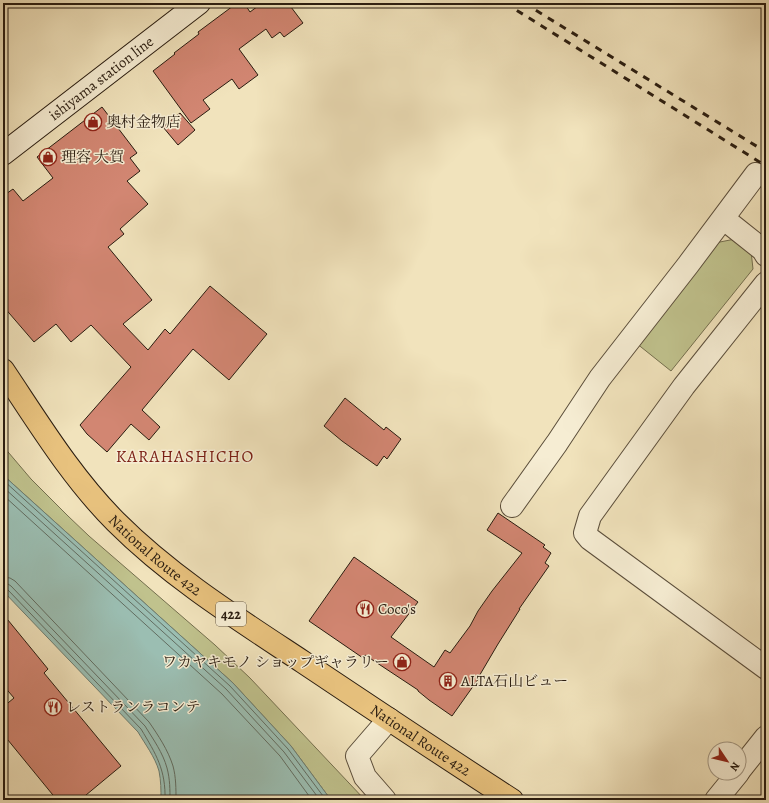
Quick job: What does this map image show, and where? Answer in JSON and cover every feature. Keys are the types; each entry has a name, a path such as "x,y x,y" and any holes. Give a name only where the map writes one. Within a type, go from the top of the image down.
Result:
{"highway":[{"name":"National Route 422","path":"3,370 52,444 74,474 115,521 140,545 217,605 512,800"}],"street":[{"name":"ishiyama station line","path":"3,154 199,3"},
{"path":"512,506 558,443 600,378 724,219 756,174"},
{"path":"724,219 763,250 766,255"},
{"path":"766,283 684,386 590,516 586,533 590,539 766,668"},
{"path":"385,800 365,777 357,756 389,719"},
{"path":"747,761 766,737"},
{"path":"716,800 731,781"}],"green space":[{"path":"735,239 751,251 753,269 671,371 636,343 715,243"},
{"path":"3,446 31,479 89,536 215,645 250,678 365,800 331,800 291,746 233,683 3,475"}],"water":[{"path":"3,475 233,683 291,746 331,800 161,800 161,782 159,771 138,732 3,591"}],"building":[{"path":"237,3 244,3 250,12 262,3 288,3 303,23 284,37 280,32 272,38 266,29 239,49 258,75 239,89 232,79 203,100 210,109 191,123 153,71 199,34 198,32"},
{"path":"102,107 137,153 130,158 140,171 127,181 148,204 120,229 124,234 108,247 152,300 123,324 148,350 165,329 170,334 210,286 267,334 229,380 193,349 142,410 160,427 149,440 131,424 107,452 87,434 80,425 131,367 91,325 71,342 56,324 34,342 3,306 3,196 13,189 23,201 53,178 37,157"},
{"path":"180,113 195,130 178,145 163,127"},
{"path":"345,398 384,430 386,427 401,439 387,459 384,456 377,466 324,426"},
{"path":"498,513 545,545 543,547 551,553 545,563 549,566 519,609 479,678 452,716 429,700 418,690 365,655 363,658 309,621 354,557 418,602 391,637 434,667 445,650 450,653 470,626 478,611 492,591 522,553 487,530"},
{"name":"レストランラコンテ","path":"3,614 48,669 44,673 121,766 80,800 57,800 3,734 3,707 14,698 3,685"}],"railway":[{"path":"505,3 766,166"},
{"path":"524,3 766,152"}],"place":[{"name":"奥村金物店","path":"93,122"},
{"name":"理容 大賀","path":"48,157"},
{"name":"Coco's","path":"365,609"},
{"name":"ワカヤキモノ ショップギャラリー","path":"402,662"},
{"name":"ALTA石山ビュー","path":"448,681"},
{"name":"レストランラコンテ","path":"53,707"}],"district":[{"name":"KARAHASHICHO","path":"185,456"}]}
